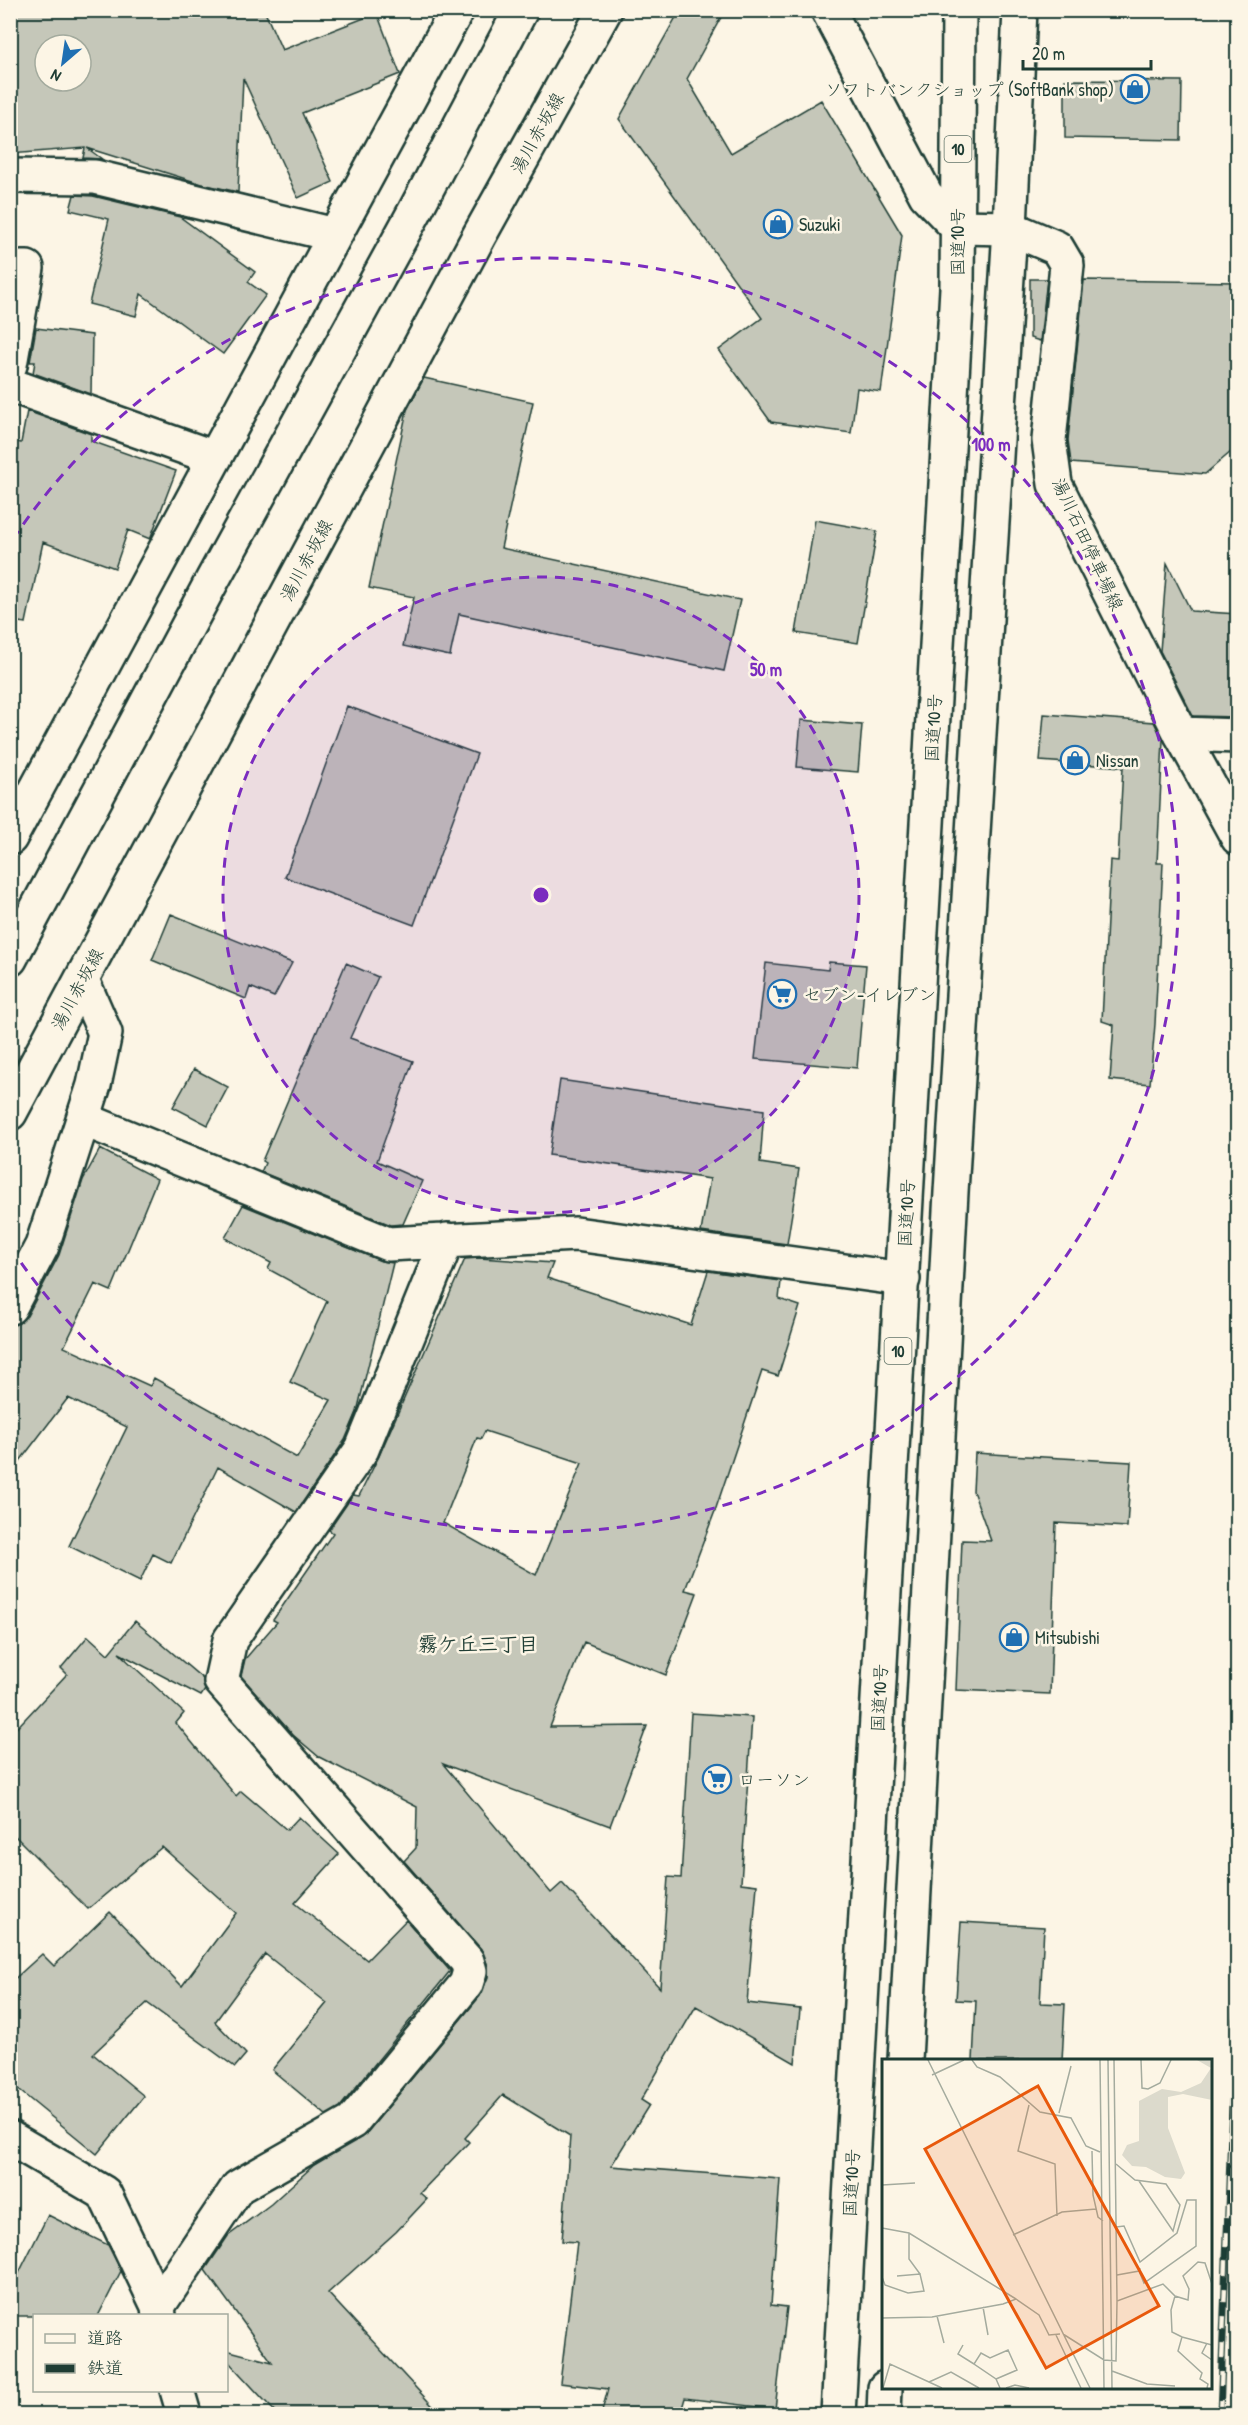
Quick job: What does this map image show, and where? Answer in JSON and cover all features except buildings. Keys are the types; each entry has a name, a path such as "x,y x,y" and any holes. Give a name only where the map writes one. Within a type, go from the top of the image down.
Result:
{"main road":[{"path":"10,838 458,10"},
{"path":"10,960 213,579 415,211 521,10"},
{"name":"湯川赤坂線","path":"10,1113 474,247 605,10"},
{"path":"828,10 926,195 957,227"},
{"name":"国道10号","path":"838,2415 955,324 959,10"},
{"path":"904,2059 971,838 1010,228 1020,10"},
{"path":"10,176 95,177 335,235"},
{"name":"湯川石田停車場線","path":"957,227 1010,228 1057,248 1067,265 1049,440 1055,484 1181,734 1238,838"},
{"path":"10,268 27,268 10,365"},
{"path":"10,385 215,458"},
{"path":"1181,734 1238,736"},
{"path":"10,1307 42,1246 94,1085 105,1033 82,980"},
{"path":"83,1119 387,1244 576,1234 903,1279"},
{"path":"159,2311 238,2187 352,2122 466,1984 470,1971 467,1961 220,1681 230,1640 362,1449 447,1240"},
{"path":"10,2138 104,2193 159,2311"},
{"path":"884,2415 885,2389"},
{"path":"177,2392 184,2415"}],"railway":[{"path":"1220,2414 1238,1952"}],"place":[{"name":"ソフトバンクショップ (SoftBank shop)","path":"1135,89"},
{"name":"Suzuki","path":"778,224"},
{"name":"Nissan","path":"1075,760"},
{"name":"セブン-イレブン","path":"782,994"},
{"name":"Mitsubishi","path":"1014,1637"},
{"name":"ローソン","path":"717,1779"}],"district":[{"name":"霧ケ丘三丁目","path":"478,1643"}]}
